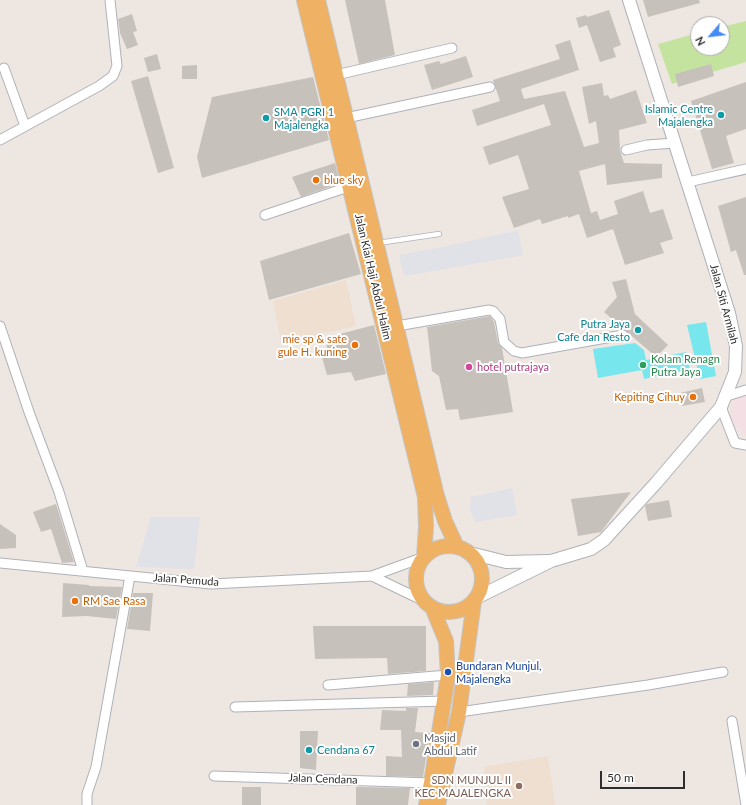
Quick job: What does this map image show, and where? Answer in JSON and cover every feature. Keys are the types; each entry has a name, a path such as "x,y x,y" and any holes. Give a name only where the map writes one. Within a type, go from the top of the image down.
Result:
{"main road":[{"name":"Jalan Kiai Haji Abdul Halim","path":"304,0 351,186 425,497 426,527 424,557"},
{"name":"Jalan Kiai Haji Abdul Halim","path":"318,0 378,243 437,496 445,521 457,547"},
{"name":"Jalan Siti Armilah","path":"551,561 591,549 604,540 724,402 735,372 736,346 729,313 629,0"},
{"path":"426,805 445,701 448,675 446,641 429,604 418,588 417,572 424,557 438,548 457,547 470,553 506,562 551,561"},
{"path":"438,805 459,712 475,599 481,587 482,574 478,562 470,553"},
{"path":"429,604 447,612 462,609 475,599 551,561"}],"street":[{"path":"0,140 99,86 113,76 117,66 110,0"},
{"path":"336,76 452,48"},
{"path":"4,68 25,126"},
{"path":"346,118 490,87"},
{"path":"626,150 647,145 675,143"},
{"path":"688,182 746,168"},
{"path":"265,215 351,186"},
{"path":"397,326 489,310 497,314 500,319 504,342 514,351 522,352 623,335"},
{"path":"0,326 29,412 59,492 83,571"},
{"path":"746,390 724,402 735,443 746,445"},
{"path":"372,576 424,557"},
{"name":"Jalan Pemuda","path":"0,563 211,584 372,576"},
{"path":"87,805 87,794 96,767 130,576"},
{"path":"372,576 429,604"},
{"path":"459,712 648,685 723,672"},
{"path":"328,685 448,675"},
{"path":"235,706 445,701"},
{"path":"732,721 746,805"},
{"name":"Jalan Cendana","path":"214,776 431,783"}],"lane":[{"path":"378,243 439,234"}],"shaded area":[{"path":"518,230 523,255 405,276 402,269 399,255 448,246"},
{"path":"346,280 356,326 281,343 273,301"},
{"path":"746,395 746,436 728,422 735,399"},
{"path":"512,488 517,515 475,522 470,510 471,497"},
{"path":"151,517 200,517 194,569 136,567"},
{"name":"SDN MUNJUL II KEC MAJALENGKA","path":"548,756 555,805 487,805 484,767"}],"green space":[{"path":"746,21 746,62 672,84 658,44 690,35 690,56 730,56 730,25"}],"water":[{"path":"706,322 716,376 700,379 687,325"},
{"name":"Kolam Renagn Putra Jaya","path":"635,343 644,350 646,360 686,352 690,369 644,379 642,370 598,378 593,349"}],"building":[{"path":"345,0 385,0 395,55 359,64"},
{"path":"643,0 699,0 700,3 648,17"},
{"path":"609,10 621,45 613,48 616,57 600,62 587,25 579,28 576,18 586,15 587,17"},
{"path":"132,14 137,31 133,32 138,45 127,49 120,33 118,19"},
{"path":"570,40 579,70 521,89 524,99 565,91 584,147 599,143 596,121 589,124 582,87 602,83 604,96 608,95 610,99 636,90 647,123 619,130 620,151 624,163 662,164 662,178 607,185 605,164 579,171 591,213 597,211 600,220 618,214 614,201 643,191 650,213 663,209 673,239 660,243 664,253 625,265 613,229 587,238 579,214 542,224 540,219 514,228 502,197 529,189 518,155 489,165 483,147 551,125 544,104 477,126 472,110 500,101 493,80 560,59 555,45"},
{"path":"157,54 161,69 148,72 144,58"},
{"path":"466,56 473,77 432,90 424,65 439,61 441,64"},
{"path":"711,64 714,76 678,87 675,74"},
{"path":"197,65 197,79 182,79 182,66"},
{"path":"148,76 174,168 158,173 131,81"},
{"name":"SMA PGRI 1 Majalengka","path":"313,77 329,140 202,178 197,157 212,97"},
{"name":"Islamic Centre Majalengka","path":"746,82 746,129 726,136 734,163 712,169 691,101"},
{"name":"blue sky","path":"335,163 340,183 301,197 292,177"},
{"path":"746,197 746,275 744,275 736,250 731,252 718,206"},
{"path":"349,233 361,274 269,300 260,261"},
{"name":"Putra Jaya Cafe dan Resto","path":"626,279 635,314 668,345 656,357 604,312 617,297 612,282"},
{"name":"hotel putrajaya","path":"490,316 494,322 498,343 502,348 513,412 460,420 458,409 446,410 439,376 432,371 427,327"},
{"name":"mie sp & sate gule H. kuning","path":"374,325 386,374 355,381 351,372 327,375 321,354 328,352 325,338"},
{"name":"Kepiting Cihuy","path":"702,388 705,402 682,406 680,393"},
{"path":"631,492 601,532 578,536 571,499"},
{"path":"669,500 672,517 648,521 645,506 647,504"},
{"path":"56,504 74,562 62,563 51,529 41,532 33,512"},
{"path":"0,524 16,535 16,548 0,549"},
{"path":"63,583 89,586 122,587 116,619 87,616 62,617"},
{"path":"133,593 153,593 150,631 127,629"},
{"path":"313,626 426,626 426,671 388,674 387,658 315,659"},
{"path":"434,682 433,695 407,696 408,684"},
{"path":"406,708 418,708 415,732 430,733 423,777 386,776 386,756 402,757 401,730 380,730 382,710 406,711"},
{"name":"Cendana 67","path":"300,731 318,731 316,770 300,768"},
{"path":"242,787 261,787 261,805 242,805"},
{"path":"356,787 410,788 408,805 356,805"}],"place":[{"name":"Islamic Centre Majalengka","path":"721,115"},
{"name":"SMA PGRI 1 Majalengka","path":"266,118"},
{"name":"blue sky","path":"316,180"},
{"name":"Putra Jaya Cafe dan Resto","path":"638,330"},
{"name":"mie sp & sate gule H. kuning","path":"355,345"},
{"name":"Kolam Renagn Putra Jaya","path":"643,365"},
{"name":"hotel putrajaya","path":"469,367"},
{"name":"Kepiting Cihuy","path":"693,397"},
{"name":"RM Sae Rasa","path":"75,601"},
{"name":"Bundaran Munjul, Majalengka","path":"448,672"},
{"name":"Masjid Abdul Latif","path":"416,744"},
{"name":"Cendana 67","path":"309,750"},
{"name":"SDN MUNJUL II KEC MAJALENGKA","path":"519,786"}]}
